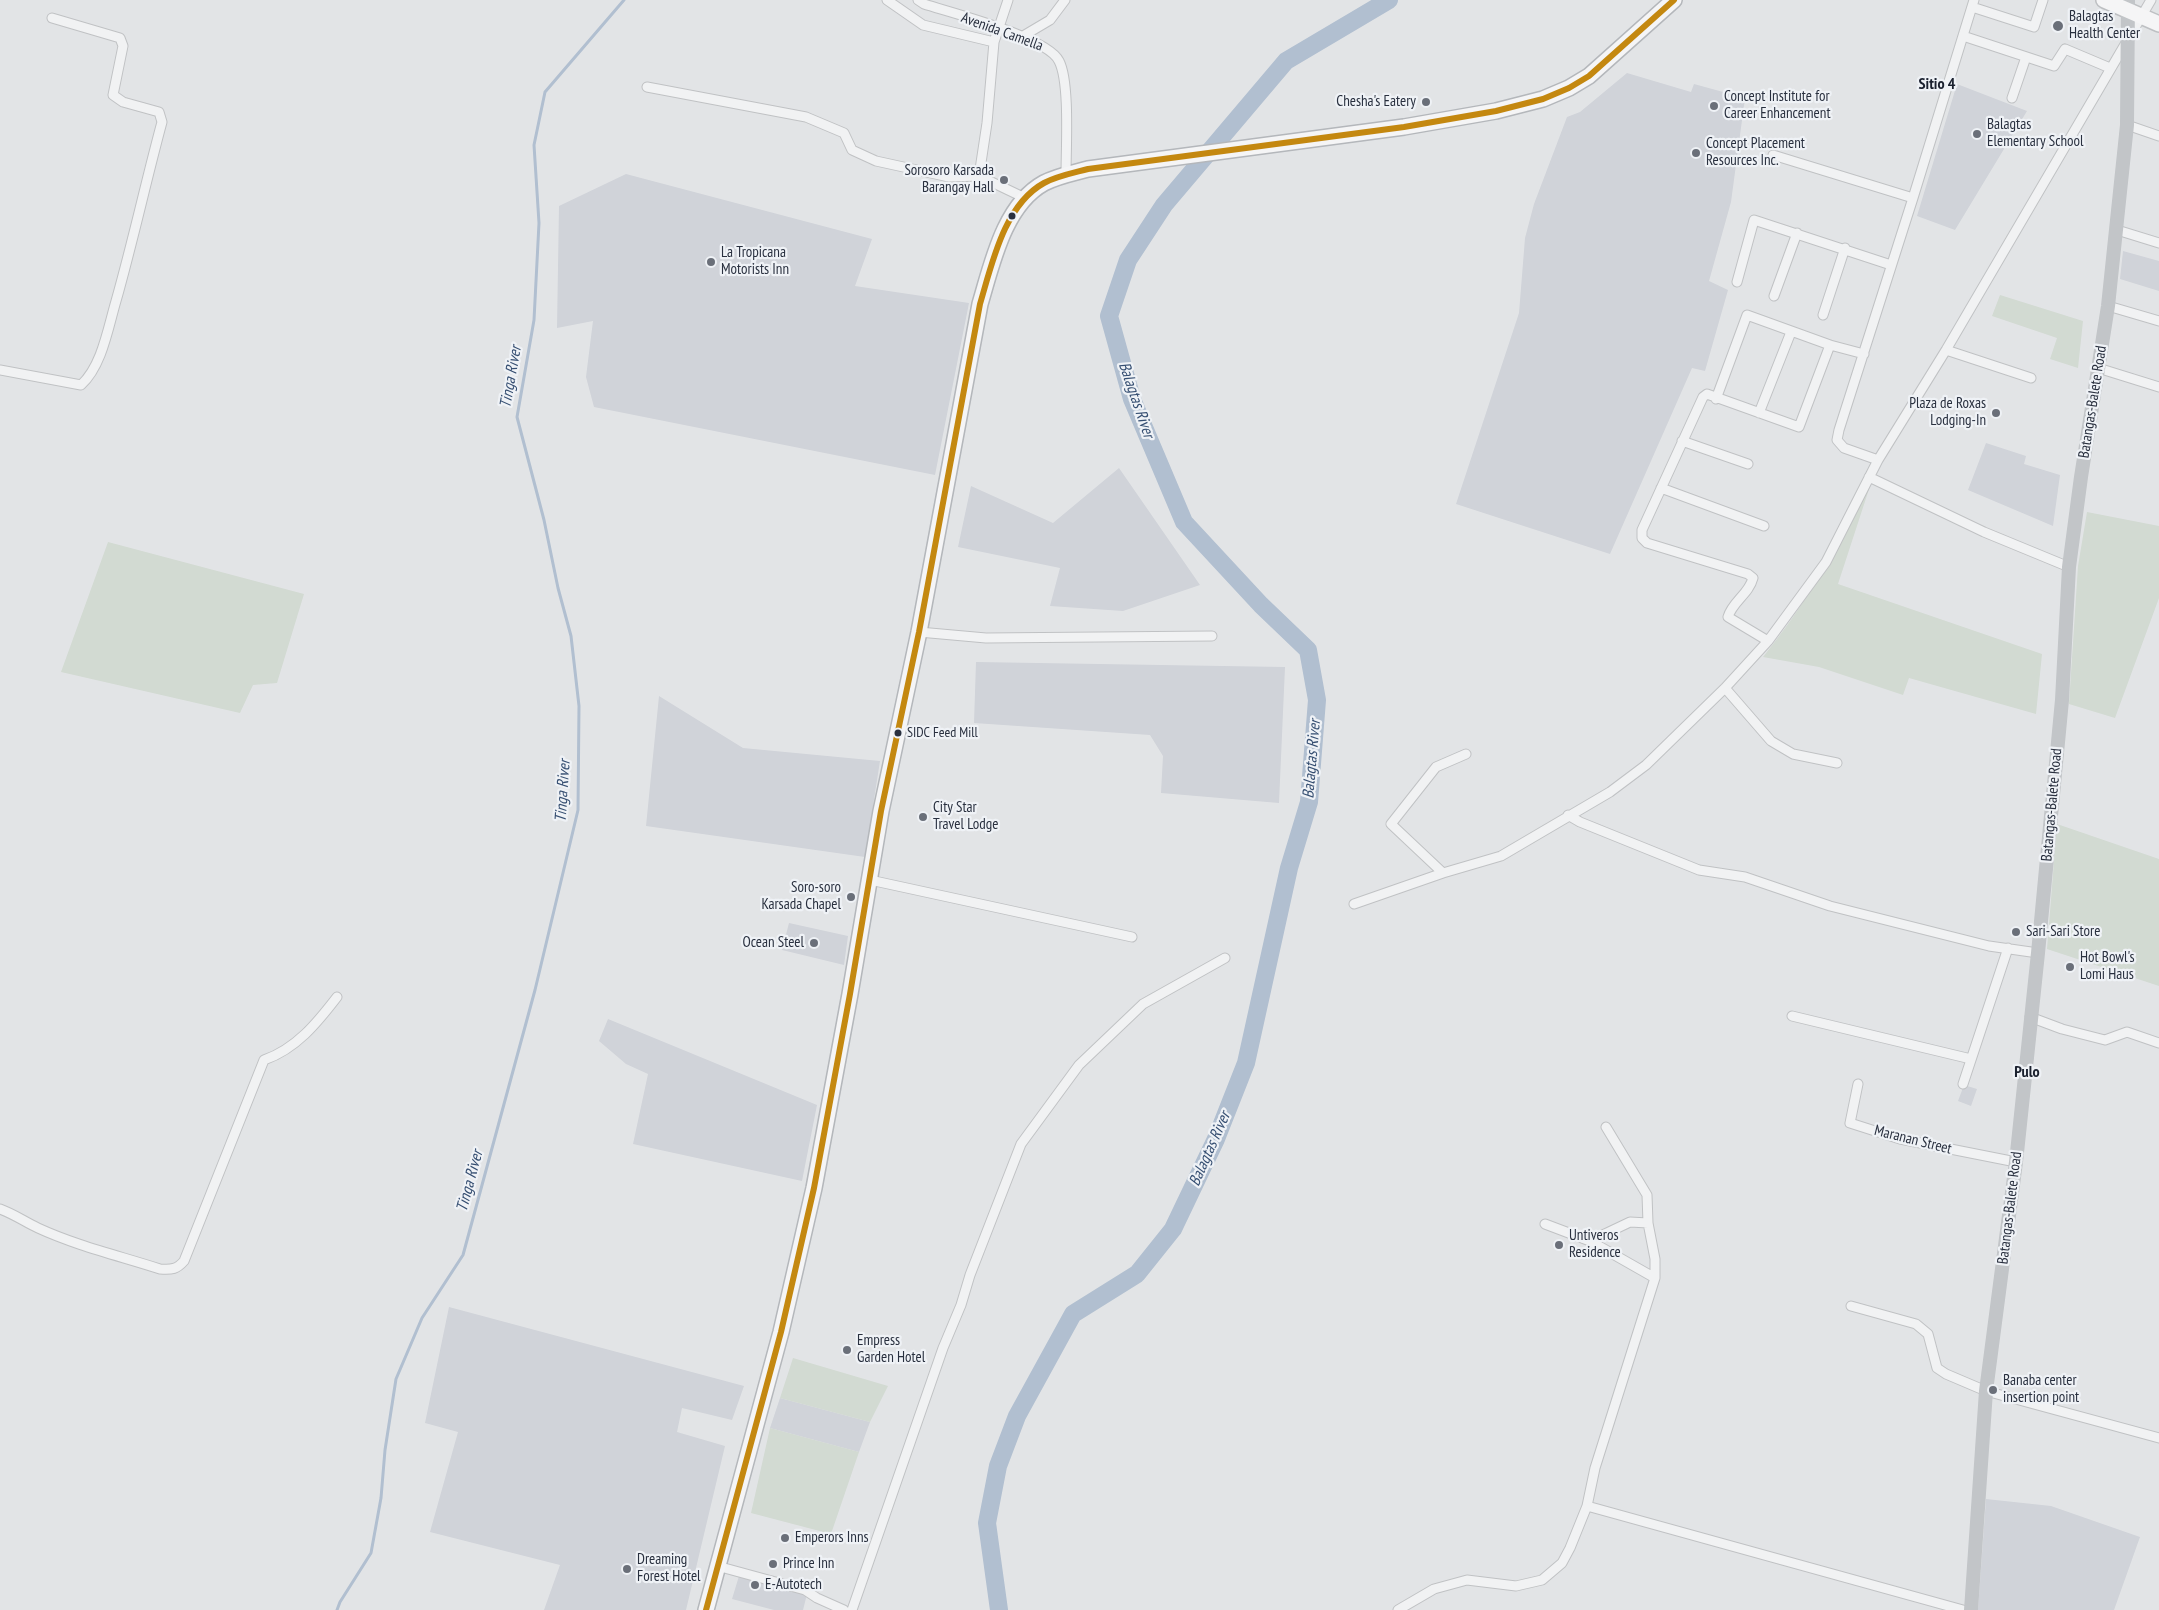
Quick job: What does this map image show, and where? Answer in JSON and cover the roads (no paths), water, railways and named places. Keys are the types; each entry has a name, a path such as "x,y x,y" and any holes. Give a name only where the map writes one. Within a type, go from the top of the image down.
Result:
{"main road":[{"path":"706,1610 757,1424 799,1257 834,1083 881,811 919,632 980,304 990,271 1014,211 1025,198 1043,184 1066,174 1088,169 1404,127 1496,112 1543,98 1569,88 1589,76 1674,0"},
{"path":"2104,0 2128,5 2142,16 2159,24"},
{"name":"Batangas-Balete Road","path":"1970,1610 1986,1391 2016,1162 2038,953 2062,700 2070,568 2081,477 2108,306 2127,125 2128,5"}],"street":[{"path":"887,0 923,25 994,42"},
{"name":"Avenida Camella","path":"918,0 924,4 1023,36 1049,48 1059,60 1065,78 1066,174"},
{"path":"979,176 987,123 994,42 1008,0"},
{"path":"1023,36 1050,20 1065,0"},
{"path":"1878,460 1844,448 1836,440 1973,4 2034,27 2043,0"},
{"path":"1354,904 1443,873 1501,856 1610,792 1646,765 1725,688 1768,641 1826,562 1878,460 1946,350 2151,0"},
{"path":"0,370 80,385 88,378 103,346 162,122 159,112 123,102 113,95 123,46 120,38 52,18"},
{"path":"1963,36 2054,66 2065,49 2110,68"},
{"path":"2012,98 2026,57"},
{"path":"647,87 806,117 844,133 852,150 876,162 949,177 979,176 1025,198"},
{"path":"2127,125 2159,136"},
{"path":"1773,155 1913,198"},
{"path":"1737,282 1754,220 1845,248 1891,265"},
{"path":"2116,230 2159,243"},
{"path":"1774,296 1796,233"},
{"path":"1823,315 1845,248"},
{"path":"2108,306 2159,322"},
{"path":"1716,399 1747,315 1790,332 1864,354"},
{"path":"1759,413 1790,332"},
{"path":"1768,641 1728,617 1752,584 1753,578 1748,574 1647,543 1642,538 1642,530 1703,397 1707,394 1716,399 1799,427 1830,345"},
{"path":"1946,350 2031,378"},
{"path":"2098,368 2159,387"},
{"path":"1682,441 1748,464"},
{"path":"1869,477 1984,532 2070,568"},
{"path":"1661,488 1764,526"},
{"path":"919,632 986,638 1212,636"},
{"path":"1725,688 1771,741 1793,754 1836,763"},
{"path":"1443,873 1391,824 1436,766 1466,754"},
{"path":"1568,815 1580,822 1699,870 1745,877 1830,906 1989,946 2038,953"},
{"path":"870,880 1132,937"},
{"path":"1963,1084 2008,948"},
{"path":"852,1610 943,1348 1021,1144 1078,1065 1143,1004 1225,958"},
{"path":"0,1209 14,1214 37,1228 71,1241 160,1269 171,1270 179,1267 184,1260 264,1060 280,1055 311,1030 337,998"},
{"path":"1792,1016 1971,1060"},
{"path":"2030,1017 2062,1029 2105,1040 2127,1032 2159,1043"},
{"name":"Maranan Street","path":"1858,1084 1850,1123 1900,1139 2016,1162"},
{"path":"1398,1610 1434,1589 1467,1580 1516,1586 1542,1580 1562,1563 1570,1548 1587,1506 1595,1468 1656,1278 1655,1259 1648,1222 1647,1195 1606,1127"},
{"path":"1590,1241 1630,1222 1648,1222"},
{"path":"1545,1224 1590,1241 1656,1278"},
{"path":"1851,1306 1916,1324 1928,1334 1937,1368 1946,1374 1986,1391 2159,1438"},
{"path":"1587,1506 1963,1610"},
{"path":"717,1566 805,1590 817,1598 844,1610"}],"waterway":[{"name":"Tinga River","path":"337,1610 340,1602 371,1553 381,1498 385,1450 396,1379 422,1318 463,1255 535,990 578,810 579,706 571,636 558,588 544,520 517,417 534,320 539,223 534,145 545,92 624,0"},
{"name":"Balagtas River","path":"999,1610 987,1523 998,1466 1017,1416 1073,1314 1137,1274 1173,1229 1216,1139 1246,1063 1289,868 1309,802 1317,700 1308,650 1261,605 1184,522 1132,399 1109,316 1128,260 1164,205 1286,61 1389,0"}],"place":[{"name":"Balagtas Health Center","path":"2058,26"},
{"name":"Chesha's Eatery","path":"1426,102"},
{"name":"Concept Institute for Career Enhancement","path":"1714,106"},
{"name":"Balagtas Elementary School","path":"1977,134"},
{"name":"Concept Placement Resources Inc.","path":"1696,153"},
{"name":"Sorosoro Karsada Barangay Hall","path":"1004,180"},
{"name":"La Tropicana Motorists Inn","path":"711,262"},
{"name":"Plaza de Roxas Lodging-In","path":"1996,413"},
{"name":"SIDC Feed Mill","path":"898,733"},
{"name":"City Star Travel Lodge","path":"923,817"},
{"name":"Soro-soro Karsada Chapel","path":"851,897"},
{"name":"Sari-Sari Store","path":"2016,932"},
{"name":"Ocean Steel","path":"814,943"},
{"name":"Hot Bowl's Lomi Haus","path":"2070,967"},
{"name":"Untiveros Residence","path":"1559,1245"},
{"name":"Empress Garden Hotel","path":"847,1350"},
{"name":"Banaba center insertion point","path":"1993,1390"},
{"name":"Emperors Inns","path":"785,1538"},
{"name":"Prince Inn","path":"773,1564"},
{"name":"Dreaming Forest Hotel","path":"627,1569"},
{"name":"E-Autotech","path":"755,1585"}],"district":[{"name":"Sitio 4","path":"1937,84"},
{"name":"Pulo","path":"2027,1072"}]}
